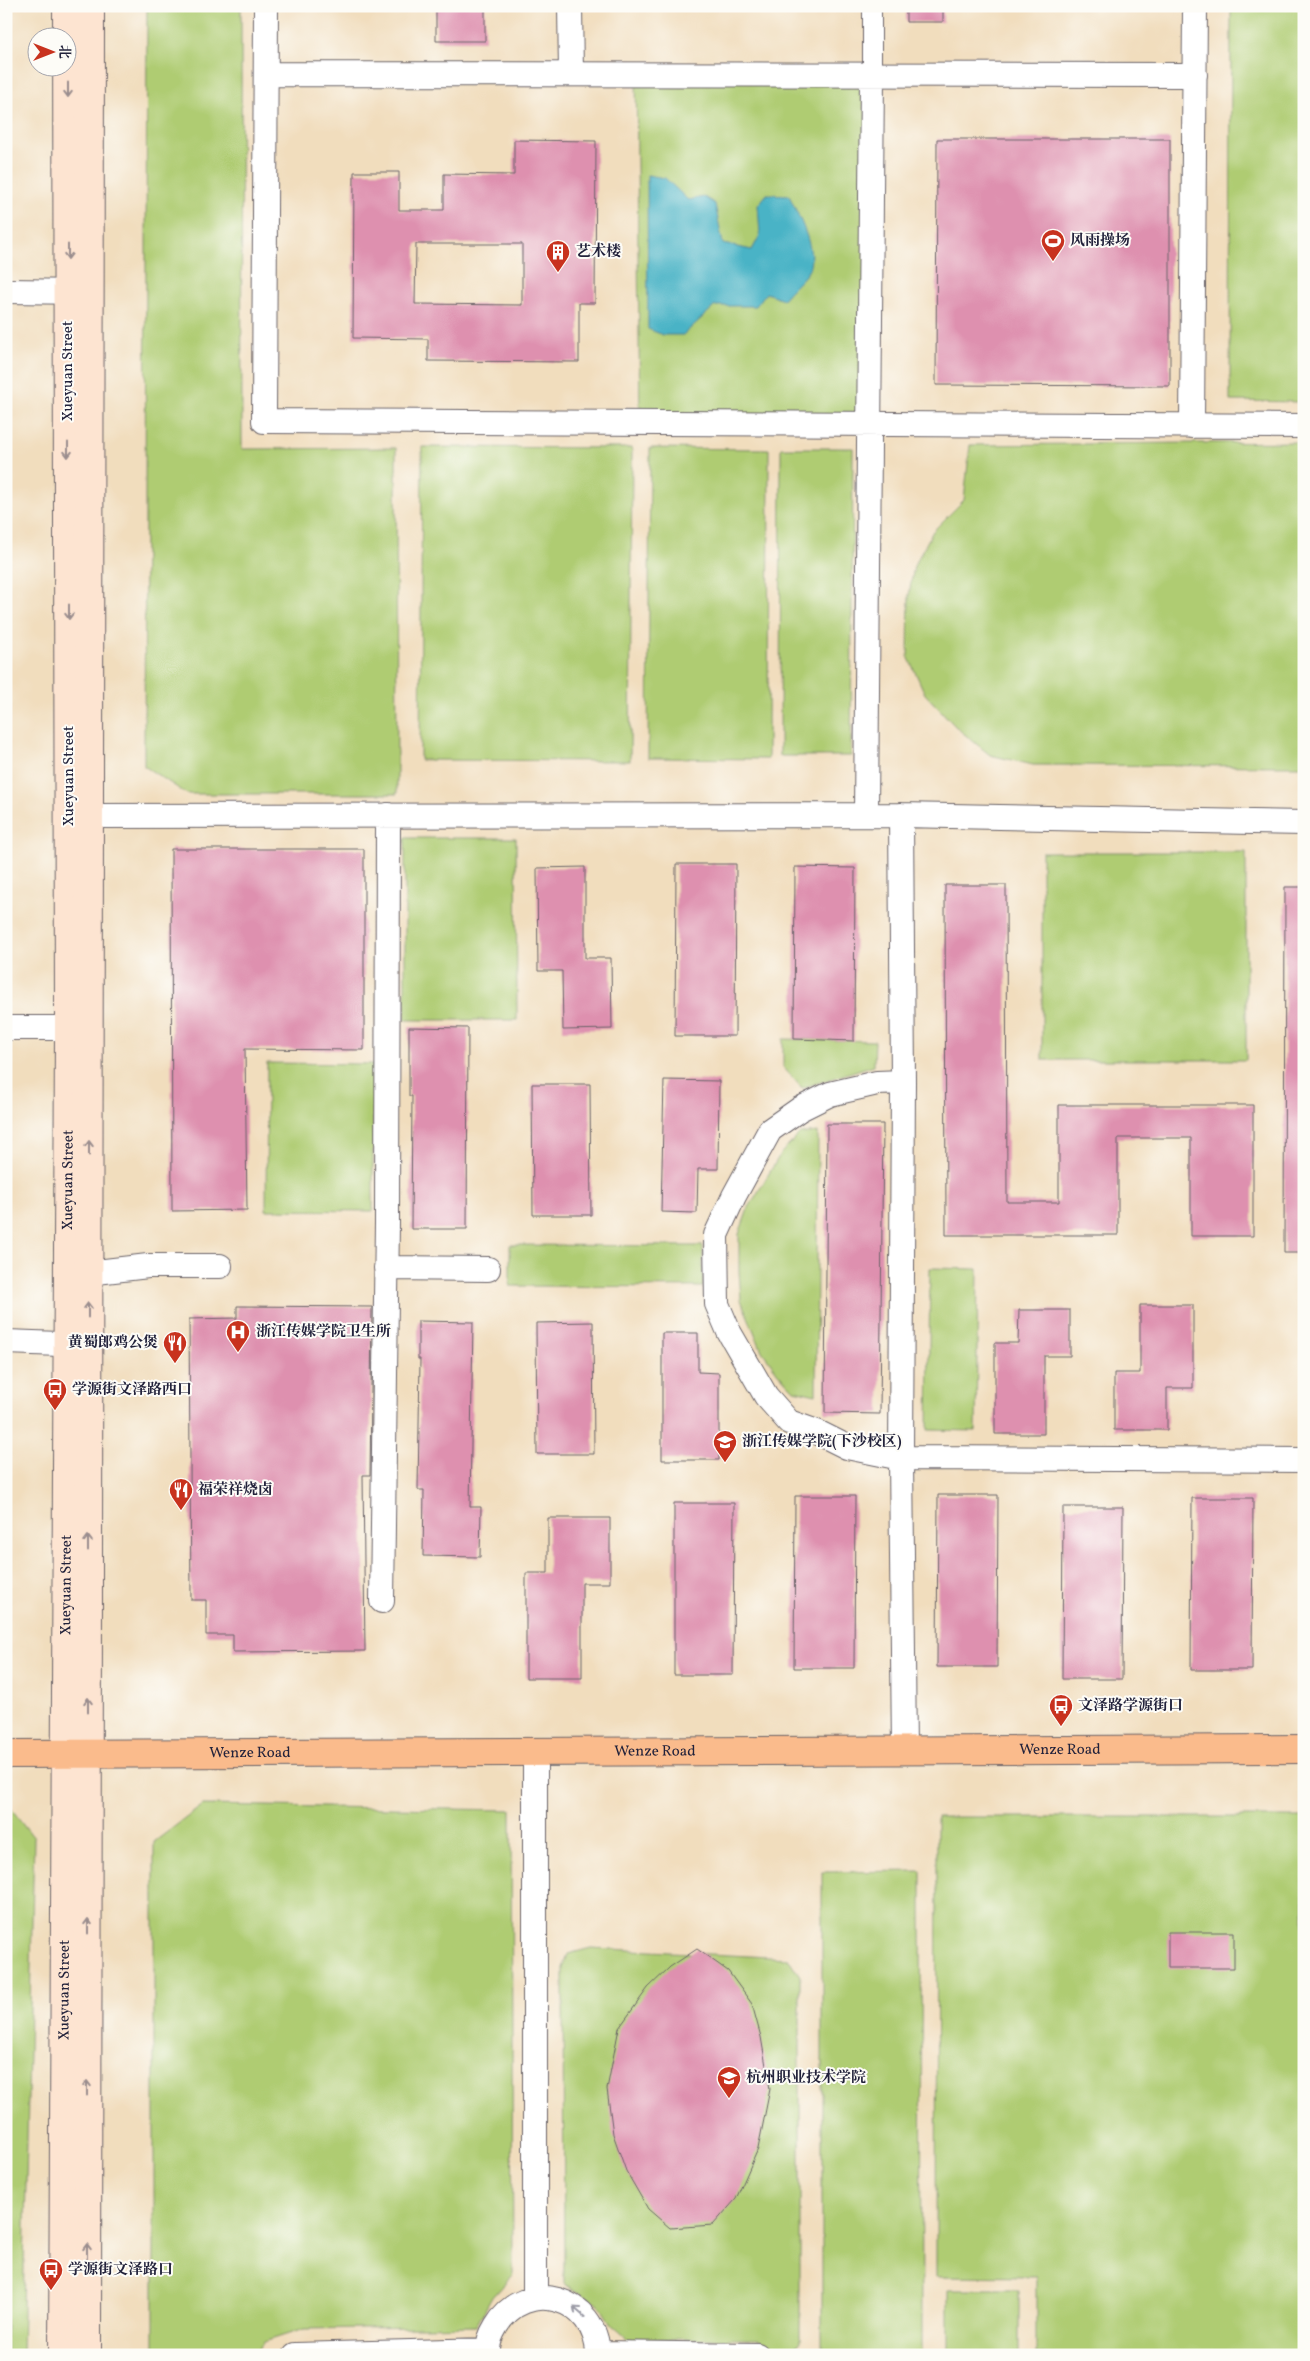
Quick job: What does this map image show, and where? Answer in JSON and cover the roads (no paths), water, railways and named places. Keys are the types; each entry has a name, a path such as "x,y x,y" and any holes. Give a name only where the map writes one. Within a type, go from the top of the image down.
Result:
{"main road":[{"name":"Xueyuan Street","path":"68,6 79,292 89,816 79,1028 88,1273 78,1345"},
{"name":"Xueyuan Street","path":"63,2355 76,1754 79,1028 79,292 90,6"},
{"name":"Wenze Road","path":"6,1754 1304,1749"},
{"name":"Xueyuan Street","path":"76,1754 87,2355"}],"street":[{"path":"266,6 264,421 1304,426"},
{"path":"570,6 571,73"},
{"path":"866,815 872,6"},
{"path":"1192,426 1195,6"},
{"path":"266,74 872,73 1195,75"},
{"path":"9,291 79,292"},
{"path":"382,1601 388,815"},
{"path":"89,816 901,815 1304,822"},
{"path":"901,815 901,1458 904,1751"},
{"path":"6,1028 79,1028"},
{"path":"902,1082 877,1083 830,1094 800,1109 770,1130 734,1196 716,1235 717,1304 729,1332 766,1396 789,1422 818,1432 847,1447 901,1458 1304,1460"},
{"path":"88,1273 148,1266 220,1266"},
{"path":"386,1268 488,1269"},
{"path":"6,1342 78,1345"},
{"path":"535,1752 535,2298"},
{"path":"295,2355 488,2353 492,2332 502,2316 517,2304 535,2298 554,2298 571,2305 586,2318 595,2334 598,2354 757,2355"}],"water":[{"path":"647,175 665,178 688,200 704,197 715,204 723,244 752,250 760,235 758,205 767,194 789,195 802,223 809,245 811,255 807,273 783,299 766,293 756,306 715,306 683,335 663,335 648,329"}],"place":[{"name":"风雨操场","path":"1053,262"},
{"name":"艺术楼","path":"558,273"},
{"name":"浙江传媒学院卫生所","path":"238,1353"},
{"name":"黄蜀郎鸡公煲","path":"175,1364"},
{"name":"学源街文泽路西口","path":"55,1411"},
{"name":"浙江传媒学院(下沙校区)","path":"725,1463"},
{"name":"福荣祥烧卤","path":"181,1511"},
{"name":"文泽路学源街口","path":"1061,1727"},
{"name":"杭州职业技术学院","path":"729,2099"},
{"name":"学源街文泽路口","path":"51,2291"}]}
